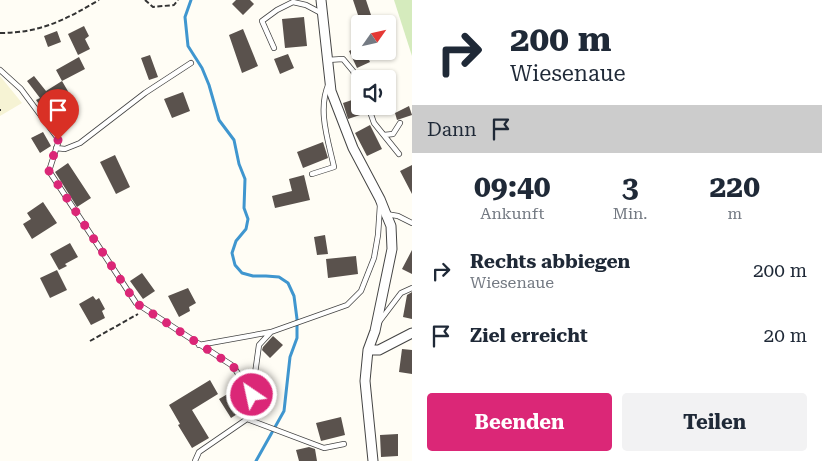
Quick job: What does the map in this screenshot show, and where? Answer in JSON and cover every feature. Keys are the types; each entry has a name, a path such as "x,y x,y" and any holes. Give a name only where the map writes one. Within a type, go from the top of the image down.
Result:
{"street":[{"path":"322,0 331,91 353,148 380,199 391,226 392,249 376,324 368,350 365,381 373,461"},
{"path":"368,350 379,350 412,333"}],"lane":[{"path":"274,48 262,21 277,10 293,2 306,5 322,14"},
{"path":"327,60 343,59 352,70"},
{"path":"56,148 65,149 80,142 145,93 191,63"},
{"path":"0,70 21,89 58,140 49,171 136,303 233,366 252,395"},
{"path":"312,174 334,167 324,117 324,92 330,79"},
{"path":"371,115 374,123 399,154"},
{"path":"384,135 393,134 400,123"},
{"path":"199,345 271,332 347,305 361,291 374,258 378,235 380,199"},
{"path":"386,214 398,216 412,223"},
{"path":"376,324 401,293 412,288"},
{"path":"195,461 199,452 246,419 252,395 259,345 271,332"},
{"path":"246,419 324,448 344,444"}],"path":[{"path":"0,32 41,29 74,15 99,0"},
{"path":"145,0 153,7 174,6 178,0"},
{"path":"90,341 145,309"}],"shaded area":[{"path":"0,76 22,103 0,116"}],"green space":[{"path":"394,0 412,0 412,56"}],"building":[{"path":"236,0 250,0 254,4 243,15 232,4"},
{"path":"353,0 366,0 371,15 358,15"},
{"path":"304,17 307,46 285,48 282,19"},
{"path":"84,26 89,36 85,39 90,49 78,55 68,34"},
{"path":"243,29 258,66 242,73 229,35"},
{"path":"57,31 61,42 48,47 44,36"},
{"path":"288,54 294,68 280,74 274,59"},
{"path":"150,55 158,77 149,80 141,58"},
{"path":"79,57 85,69 62,81 56,70"},
{"path":"353,60 369,60 370,62 357,68"},
{"path":"34,76 46,91 62,81 69,93 59,99 70,118 55,127 36,100 40,98 27,81"},
{"path":"183,92 190,111 172,118 164,99"},
{"path":"351,100 351,115 360,115 348,119 343,103"},
{"path":"409,106 412,115 397,120 396,112"},
{"path":"370,125 382,149 367,156 355,133"},
{"path":"43,132 51,146 40,153 31,138"},
{"path":"323,142 328,158 303,168 297,152"},
{"path":"115,155 130,187 116,194 100,162"},
{"path":"68,163 91,198 77,207 55,172"},
{"path":"412,165 412,194 400,171"},
{"path":"304,175 310,200 275,208 272,196 292,191 289,179"},
{"path":"43,202 57,223 32,239 23,224 31,219 27,213"},
{"path":"325,235 328,254 317,255 314,237"},
{"path":"70,243 78,257 65,264 67,266 59,270 50,254"},
{"path":"412,250 412,274 402,269"},
{"path":"356,256 358,274 328,278 326,259"},
{"path":"57,270 67,290 50,298 40,278"},
{"path":"142,273 155,291 143,299 130,281"},
{"path":"188,288 196,303 189,307 190,311 179,317 168,296"},
{"path":"412,292 412,319 403,317 407,295"},
{"path":"93,296 96,300 99,298 105,309 102,311 105,318 91,325 79,304"},
{"path":"273,336 283,345 270,358 262,350"},
{"path":"402,349 412,350 412,374 399,372"},
{"path":"210,380 218,394 192,410 209,438 192,448 169,405"},
{"path":"231,392 236,400 242,396 246,402 240,407 242,411 231,418 219,399"},
{"path":"341,417 345,435 321,441 316,423"},
{"path":"398,434 398,456 381,457 380,435"},
{"path":"309,447 315,449 317,461 299,461 296,450"}],"waterway":[{"path":"191,0 185,17 188,46 202,68 219,120 234,140 239,164 245,179 244,208 248,219 246,229 236,241 232,253 235,265 242,273 253,276 279,277 288,283 294,296 297,338 290,357 284,411 256,461"}],"route":[{"path":"58,140 49,171 136,303 233,366 252,395"}]}
